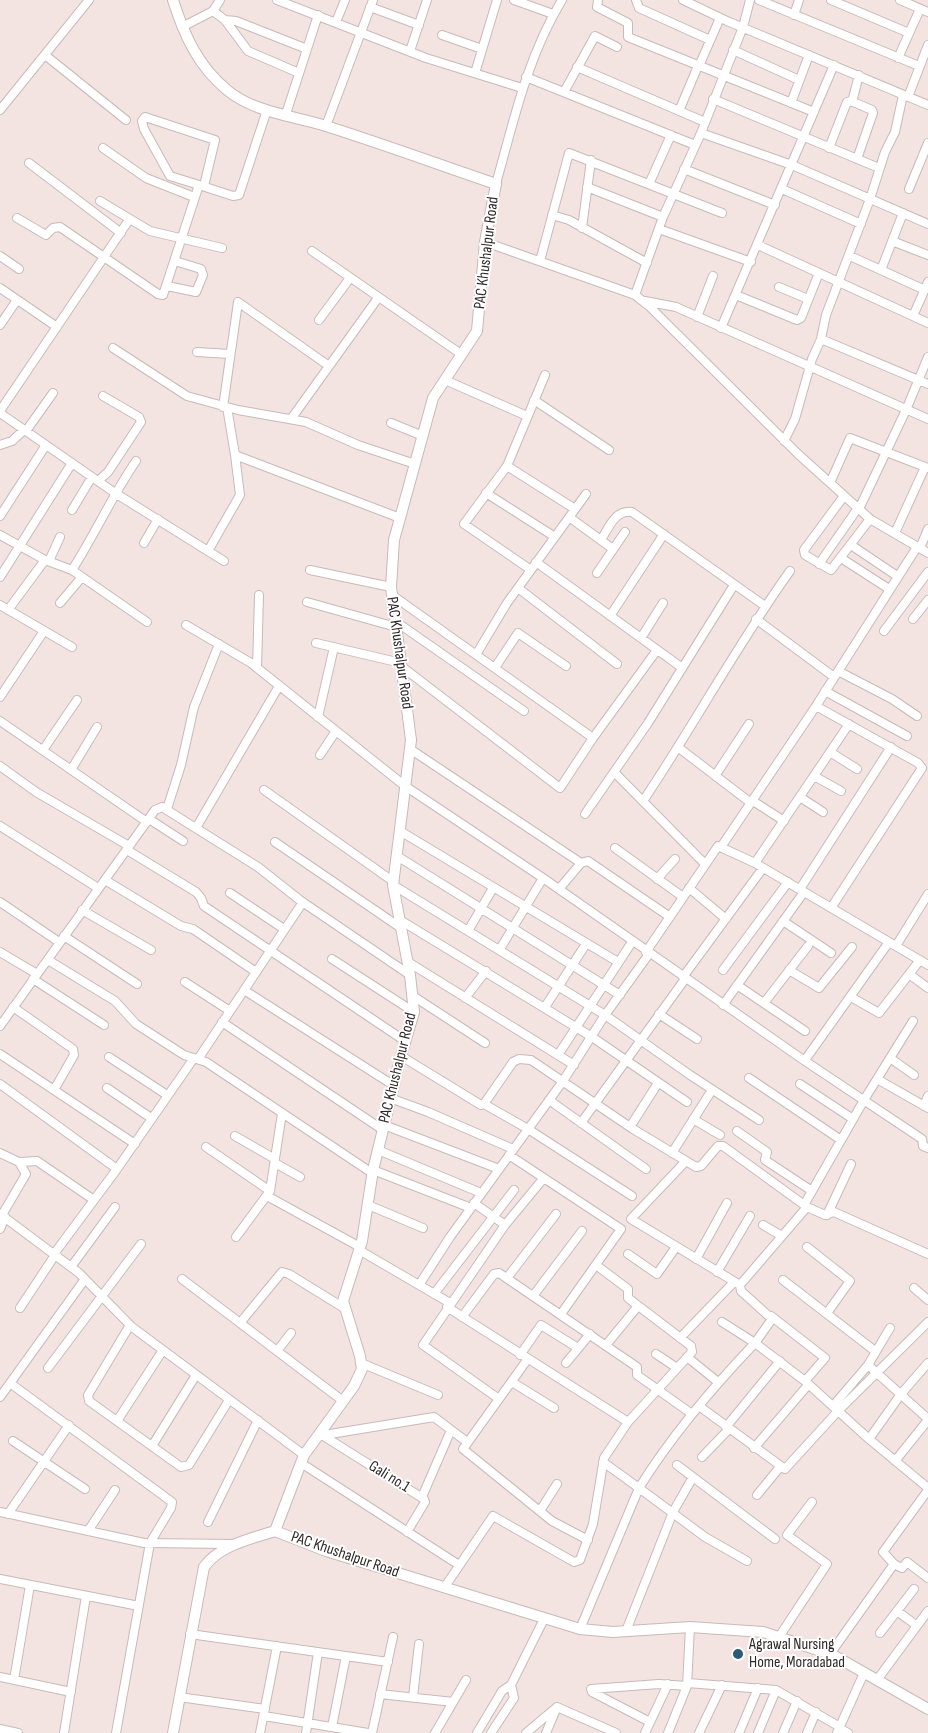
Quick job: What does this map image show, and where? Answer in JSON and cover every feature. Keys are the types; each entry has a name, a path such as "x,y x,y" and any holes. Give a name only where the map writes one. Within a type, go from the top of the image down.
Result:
{"main road":[{"name":"PAC Khushalpur Road","path":"172,0 182,27 197,58 207,71 236,96 267,110 326,126 496,184 486,242 477,331 433,398 394,540 391,591 411,740 394,884 408,962 414,1012 400,1056 383,1128 373,1172 360,1249 345,1292 344,1308 362,1369 354,1386 302,1459 275,1531 326,1551 544,1620 580,1629 626,1631 690,1627 764,1632 830,1654 928,1709"},
{"path":"173,1733 204,1567 208,1562 234,1544 275,1531"}],"street":[{"path":"0,110 89,0"},
{"path":"182,27 213,11 220,0"},
{"path":"277,0 410,51 522,88"},
{"path":"336,22 344,0"},
{"path":"410,51 427,0"},
{"path":"475,73 497,0"},
{"path":"514,0 553,14"},
{"path":"496,184 522,88 537,46 562,0"},
{"path":"598,0 597,7 628,22 628,37 814,112"},
{"path":"636,0 639,8 710,40"},
{"path":"683,0 720,18 928,105"},
{"path":"638,298 647,263 663,217 701,133 743,27 750,0"},
{"path":"759,0 919,66"},
{"path":"794,15 799,0"},
{"path":"831,0 909,33"},
{"path":"900,0 928,12"},
{"path":"326,126 372,4 419,25"},
{"path":"898,58 920,9"},
{"path":"213,11 224,20 248,51 299,73"},
{"path":"286,114 318,16"},
{"path":"678,111 720,18"},
{"path":"224,20 236,21 307,49"},
{"path":"442,34 482,49"},
{"path":"564,92 595,36 617,47"},
{"path":"784,440 795,419 821,339 826,315 850,256 879,168 906,96 919,66 926,56 928,45"},
{"path":"733,50 800,80"},
{"path":"45,55 126,120"},
{"path":"791,103 809,55"},
{"path":"721,328 751,262 834,65"},
{"path":"577,67 705,122"},
{"path":"852,102 859,75"},
{"path":"526,77 695,145"},
{"path":"713,99 879,168"},
{"path":"829,148 848,102 852,102 873,111 857,159"},
{"path":"17,218 46,235 53,228 60,227 158,294 163,295 194,198 202,186 215,140 144,117 142,121 144,129 170,176 202,186 233,196 239,195 267,110"},
{"path":"701,133 792,165 928,224"},
{"path":"649,184 671,136"},
{"path":"909,189 928,143"},
{"path":"103,148 146,178 194,198"},
{"path":"540,261 569,153 591,160 722,213"},
{"path":"582,228 591,160"},
{"path":"29,163 121,233"},
{"path":"684,169 775,204"},
{"path":"588,187 663,217"},
{"path":"782,189 861,224"},
{"path":"100,201 150,231 222,248"},
{"path":"881,270 903,213"},
{"path":"552,215 569,220 647,263"},
{"path":"129,220 0,412 115,493 224,561"},
{"path":"659,229 751,262"},
{"path":"892,241 928,255"},
{"path":"486,242 638,298 676,308 928,419"},
{"path":"758,245 928,322"},
{"path":"312,251 462,354"},
{"path":"0,256 19,269"},
{"path":"850,256 881,270 926,286 913,316"},
{"path":"167,286 196,292 203,275 201,269 175,261"},
{"path":"736,295 797,320 801,318 819,273"},
{"path":"697,317 713,276"},
{"path":"319,320 350,278"},
{"path":"779,287 808,299"},
{"path":"0,288 57,327"},
{"path":"291,419 378,298"},
{"path":"638,298 784,440 870,519 928,553"},
{"path":"0,325 17,300"},
{"path":"208,551 240,495 235,455 225,407 236,306 239,302 329,366"},
{"path":"821,339 928,384"},
{"path":"113,348 187,396 225,407 313,424 358,446 415,464"},
{"path":"197,352 230,354"},
{"path":"819,564 859,509 906,410 928,357"},
{"path":"531,570 464,524 506,466 545,375"},
{"path":"445,380 527,416"},
{"path":"0,445 15,439 25,430 53,393"},
{"path":"72,510 95,479 108,472 141,422 139,417 103,396"},
{"path":"534,400 609,450"},
{"path":"391,423 423,436"},
{"path":"830,483 850,438 927,467 894,533"},
{"path":"0,516 46,446"},
{"path":"235,455 400,518"},
{"path":"72,570 94,535 115,493 136,461"},
{"path":"0,577 72,463"},
{"path":"506,466 575,509"},
{"path":"486,493 555,537"},
{"path":"476,653 518,588 586,494"},
{"path":"844,496 804,550 805,555 831,570 870,519"},
{"path":"601,540 616,516 628,512 636,514 765,606"},
{"path":"569,517 613,549"},
{"path":"144,543 158,519"},
{"path":"419,1285 472,1205 574,1065 716,848 721,847 752,802 816,706 928,529"},
{"path":"598,573 625,532"},
{"path":"610,616 664,534"},
{"path":"0,535 19,547 72,570 147,622"},
{"path":"8,610 47,560 60,537"},
{"path":"851,545 898,576"},
{"path":"841,558 889,589"},
{"path":"536,562 681,667"},
{"path":"310,570 391,591 593,738"},
{"path":"643,801 679,748 756,619 790,571"},
{"path":"884,631 928,572"},
{"path":"60,603 82,576"},
{"path":"585,814 615,773 734,585"},
{"path":"518,588 617,664"},
{"path":"257,668 259,595"},
{"path":"913,619 928,600"},
{"path":"307,602 396,624 524,712"},
{"path":"640,638 663,603"},
{"path":"0,605 72,647"},
{"path":"756,619 838,670 892,699 916,716"},
{"path":"186,625 257,668 405,786 559,889 723,1005 922,1138 923,1146 928,1148"},
{"path":"0,697 44,631"},
{"path":"496,666 518,633 566,666"},
{"path":"316,643 401,665 558,788 562,787 593,738 657,650"},
{"path":"166,809 182,765 194,707 219,644"},
{"path":"318,717 334,647"},
{"path":"196,828 279,686"},
{"path":"825,691 907,736"},
{"path":"43,750 77,700"},
{"path":"816,706 918,763 925,770 832,908"},
{"path":"0,720 71,770 183,841"},
{"path":"715,776 748,724"},
{"path":"755,863 849,724"},
{"path":"71,770 97,727"},
{"path":"320,755 336,731"},
{"path":"723,1005 783,921 890,747"},
{"path":"679,748 752,802 784,821"},
{"path":"410,749 581,862"},
{"path":"830,752 857,768"},
{"path":"0,766 36,792 196,892 204,906 405,1041"},
{"path":"615,773 705,864"},
{"path":"814,776 841,791"},
{"path":"264,790 394,884 605,1015 712,1090 759,1120"},
{"path":"800,796 823,812"},
{"path":"0,1026 82,910 158,808 166,809 258,867 303,902 410,975"},
{"path":"0,826 98,888"},
{"path":"400,831 618,962"},
{"path":"275,842 401,924 486,971 592,1037 687,1102"},
{"path":"721,847 755,863 928,965"},
{"path":"615,848 683,897"},
{"path":"397,856 620,995"},
{"path":"658,879 675,859"},
{"path":"559,889 581,862 588,860 670,917"},
{"path":"581,1124 763,868"},
{"path":"500,949 543,878"},
{"path":"105,880 181,926 193,929 256,972"},
{"path":"723,970 788,882"},
{"path":"468,930 493,888"},
{"path":"689,888 726,919"},
{"path":"230,892 284,930"},
{"path":"805,1060 893,944 928,894"},
{"path":"0,902 137,984"},
{"path":"20,1308 54,1254 135,1144 167,1095 196,1059 230,1011 303,902"},
{"path":"82,910 151,950"},
{"path":"783,921 831,953"},
{"path":"558,1056 632,942"},
{"path":"545,1008 586,944"},
{"path":"764,1003 808,946"},
{"path":"789,970 819,988 852,947"},
{"path":"0,952 104,1026"},
{"path":"332,958 414,1012"},
{"path":"48,960 115,1001 136,1024 184,1056 196,1059 373,1172 472,1205 505,1225"},
{"path":"851,997 879,1014 920,960"},
{"path":"408,962 574,1065"},
{"path":"465,998 486,971"},
{"path":"910,974 928,988"},
{"path":"185,982 230,1011"},
{"path":"737,985 805,1031"},
{"path":"244,990 394,1085"},
{"path":"413,996 485,1042"},
{"path":"13,1007 73,1049 74,1055 54,1090"},
{"path":"660,1014 697,1039"},
{"path":"680,1338 737,1284 782,1236 806,1206 812,1191 853,1119 913,1021"},
{"path":"222,1022 383,1128 499,1169"},
{"path":"0,1054 135,1144"},
{"path":"400,1056 478,1104 484,1104 528,1129 632,1196"},
{"path":"109,1057 167,1095"},
{"path":"890,1058 914,1075"},
{"path":"484,1104 513,1062 519,1059 531,1060 630,1127 686,1162 698,1167 718,1146 723,1146 806,1206 827,1215 834,1212 928,1254"},
{"path":"749,1078 841,1140"},
{"path":"877,1079 926,1107 928,1096"},
{"path":"630,1127 658,1082"},
{"path":"0,1084 117,1169"},
{"path":"800,1084 853,1119"},
{"path":"107,1088 152,1118"},
{"path":"672,1153 712,1090"},
{"path":"390,1098 511,1152 543,1178 621,1229"},
{"path":"549,1100 646,1169"},
{"path":"236,1238 268,1194 282,1113"},
{"path":"694,1118 720,1135"},
{"path":"737,1131 767,1152 765,1160 812,1191"},
{"path":"235,1136 300,1177"},
{"path":"206,1147 268,1194 434,1294 462,1317 527,1360 628,1422"},
{"path":"378,1150 481,1193"},
{"path":"0,1153 19,1162 37,1161 94,1200"},
{"path":"0,1229 2,1216 26,1174 19,1162"},
{"path":"561,1314 621,1229 686,1162"},
{"path":"827,1215 852,1164"},
{"path":"499,1399 425,1348 424,1341 505,1225 543,1178"},
{"path":"434,1294 492,1216 514,1190"},
{"path":"696,1259 727,1203"},
{"path":"368,1206 423,1228"},
{"path":"71,1267 115,1207"},
{"path":"507,1278 556,1214"},
{"path":"2,1216 71,1267 130,1325 258,1420 302,1459 407,1532 459,1565"},
{"path":"717,1272 750,1216"},
{"path":"631,1219 737,1284 741,1291 825,1358 754,1448"},
{"path":"763,1225 782,1236"},
{"path":"533,1296 582,1231"},
{"path":"48,1368 141,1244"},
{"path":"628,1254 656,1274 676,1247"},
{"path":"808,1247 851,1282 827,1313"},
{"path":"444,1588 493,1516 574,1562 580,1560 594,1524 603,1462 628,1422 687,1357 692,1349 627,1297 628,1289 596,1266"},
{"path":"240,1323 282,1272 289,1274 344,1308"},
{"path":"462,1317 494,1274 499,1273 637,1367 637,1375 692,1414"},
{"path":"0,1397 85,1279"},
{"path":"182,1279 343,1401"},
{"path":"783,1280 876,1351"},
{"path":"914,1288 928,1300"},
{"path":"606,1345 638,1306"},
{"path":"580,1629 639,1488 662,1450 718,1382 755,1343 771,1321 771,1316"},
{"path":"722,1322 780,1361 928,1489 883,1552 894,1564 902,1568 907,1562 928,1578"},
{"path":"835,1408 877,1372 928,1322"},
{"path":"130,1325 88,1398 117,1421 181,1467 185,1467 189,1465 229,1400"},
{"path":"520,1355 541,1325 578,1348"},
{"path":"699,1406 780,1467 787,1468 868,1365 890,1328"},
{"path":"277,1351 291,1333"},
{"path":"566,1363 590,1334"},
{"path":"117,1421 163,1350"},
{"path":"656,1354 677,1368"},
{"path":"687,1357 718,1382"},
{"path":"527,1360 466,1442 465,1452 501,1478 552,1521 588,1540"},
{"path":"702,1457 780,1361"},
{"path":"361,1363 438,1395"},
{"path":"869,1439 901,1394 928,1363"},
{"path":"868,1365 928,1419 895,1461"},
{"path":"152,1446 196,1375"},
{"path":"512,1382 554,1408"},
{"path":"10,1383 171,1500 171,1508 150,1543 116,1733"},
{"path":"320,1436 429,1417 437,1419 466,1442"},
{"path":"208,1522 258,1420"},
{"path":"69,1425 44,1462 4,1513 150,1543 234,1544"},
{"path":"422,1497 450,1430"},
{"name":"Gali no.1","path":"320,1436 422,1497 425,1502 407,1532"},
{"path":"13,1441 85,1489"},
{"path":"603,1462 705,1537 747,1561"},
{"path":"677,1465 775,1539"},
{"path":"757,1495 780,1467"},
{"path":"626,1631 673,1512 693,1477"},
{"path":"540,1511 557,1484"},
{"path":"88,1531 115,1490"},
{"path":"779,1637 827,1564 787,1535 812,1502"},
{"path":"830,1654 894,1564"},
{"path":"0,1579 139,1606"},
{"path":"14,1680 30,1585"},
{"path":"880,1633 914,1589"},
{"path":"64,1733 86,1596"},
{"path":"897,1611 916,1625"},
{"path":"877,1680 928,1611"},
{"path":"477,1733 500,1694 511,1685 544,1620"},
{"path":"668,1733 688,1684 690,1627"},
{"path":"190,1634 388,1662"},
{"path":"179,1697 264,1712 308,1723 370,1733 393,1637"},
{"path":"413,1697 419,1644"},
{"path":"260,1733 277,1646"},
{"path":"306,1733 318,1652"},
{"path":"332,1727 346,1656"},
{"path":"839,1729 864,1672"},
{"path":"0,1677 71,1692"},
{"path":"435,1733 466,1680"},
{"path":"645,1733 668,1684"},
{"path":"650,1722 592,1692 591,1689 688,1684 776,1690 816,1712 839,1729 848,1733"},
{"path":"492,1733 514,1698 511,1685"},
{"path":"699,1733 722,1685"},
{"path":"738,1733 758,1688"},
{"path":"758,1733 776,1690"},
{"path":"380,1694 453,1702"},
{"path":"783,1733 797,1701"},
{"path":"548,1732 557,1707"},
{"path":"526,1733 557,1707"},
{"path":"557,1707 616,1733"},
{"path":"807,1733 816,1712"},
{"path":"0,1729 18,1733"}],"place":[{"name":"Agrawal Nursing Home, Moradabad","path":"738,1654"}]}
